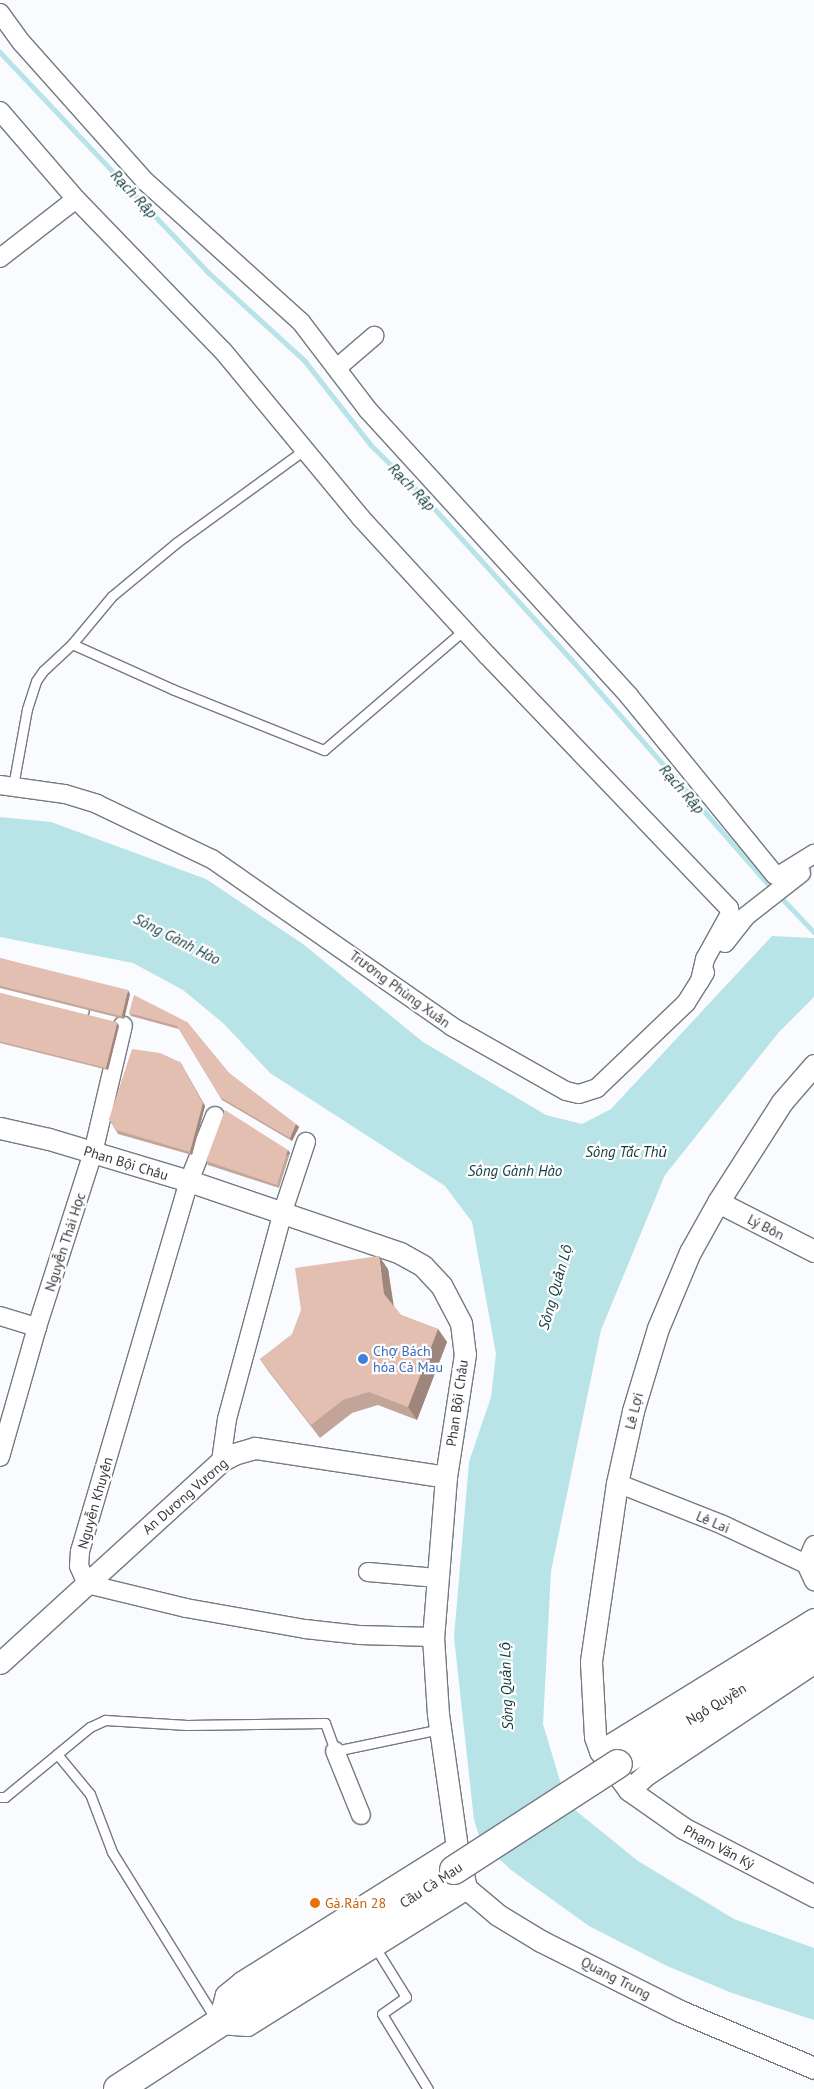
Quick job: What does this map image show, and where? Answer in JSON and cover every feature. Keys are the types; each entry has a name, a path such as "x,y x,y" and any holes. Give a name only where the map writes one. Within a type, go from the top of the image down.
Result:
{"main road":[{"name":"Ngô Quyền","path":"609,1757 814,1644"},
{"name":"Cầu Cà Mau","path":"125,2087 218,2024 459,1868 609,1757"}],"street":[{"path":"0,3 4,0"},
{"path":"0,13 22,43 146,182 300,322 338,367 368,410 660,731 775,874 780,875 814,854"},
{"path":"0,111 76,199 223,351 361,518 464,630 729,908 730,914 705,959 700,981"},
{"path":"0,258 76,199"},
{"path":"338,367 374,336"},
{"name":"Trương Phùng Xuân","path":"6,786 65,794 97,804 212,859 451,1026 566,1091 579,1094 597,1088 679,1009 746,916 808,869"},
{"path":"0,991 80,1011"},
{"name":"Nguyễn Thái Học","path":"0,1457 37,1327 93,1153 123,1025"},
{"name":"Lê Lợi","path":"628,1790 595,1737 590,1662 617,1483 633,1411 658,1328 690,1252 718,1202 782,1102 814,1065"},
{"name":"Nguyễn Khuyến","path":"87,1584 79,1566 80,1552 189,1181 215,1116"},
{"name":"Phan Bội Châu","path":"0,1128 189,1181 283,1211 400,1253 423,1266 441,1285 461,1323 464,1354 446,1477 433,1637 440,1729 459,1868"},
{"path":"221,1461 227,1419 283,1211 306,1142"},
{"name":"Lý Bôn","path":"718,1202 814,1251"},
{"path":"0,1316 37,1327"},
{"name":"An Dương Vương","path":"0,1662 221,1461 255,1448 446,1477"},
{"name":"Lê Lai","path":"617,1483 723,1525 806,1564"},
{"path":"814,1545 806,1564 814,1581"},
{"path":"368,1572 437,1578"},
{"path":"87,1584 186,1608 305,1628 358,1635 433,1637"},
{"path":"609,1757 814,1619"},
{"path":"628,1790 647,1774 814,1662"},
{"path":"335,1751 361,1815"},
{"name":"Phạm Văn Ký","path":"628,1790 683,1828 814,1896"},
{"path":"218,2024 247,2025 375,1947 459,1868"},
{"name":"Quang Trung","path":"459,1868 498,1915 541,1941 680,2011 814,2068"}],"lane":[{"path":"6,786 36,681 72,644 119,590 176,544 304,450"},
{"path":"72,644 172,689 324,750 464,630"},
{"path":"0,1797 5,1797 90,1727 117,1719 187,1725 325,1723 335,1751 440,1729"},
{"path":"57,1754 90,1794 112,1852 218,2024"},
{"path":"375,1947 406,1997 382,2014 428,2089"}],"water":[{"path":"0,817 51,822 206,879 303,944 423,1042 546,1115 582,1124 611,1109 772,936 814,938 814,997 779,1032 665,1175 601,1330 551,1571 543,1724 560,1781 575,1810 638,1861 734,1919 814,1948 814,2020 732,1993 667,1966 589,1926 511,1870 481,1842 474,1820 454,1637 469,1462 491,1397 496,1354 472,1222 445,1186 270,1073 223,1023 183,990 133,963 0,937"}],"building":[{"path":"0,958 128,990 122,1016 0,986"},
{"path":"0,993 117,1022 106,1068 0,1041"},
{"path":"134,995 187,1022 229,1073 296,1124 290,1138 220,1097 177,1026 129,1013"},
{"path":"132,1049 160,1053 180,1062 203,1103 190,1152 116,1130 109,1119"},
{"path":"225,1110 288,1150 277,1185 206,1161"},
{"name":"Chợ Bách hóa Cà Mau","path":"379,1256 384,1294 401,1315 438,1329 408,1407 369,1392 343,1400 311,1425 260,1359 292,1334 301,1310 295,1268"}],"waterway":[{"name":"Rạch Rập","path":"0,52 208,272 305,361 371,445 424,497 572,660 773,890"},
{"name":"Rạch Rập","path":"779,895 814,932"}],"place":[{"name":"Chợ Bách hóa Cà Mau","path":"363,1359"},
{"name":"Gà Rán 28","path":"315,1903"}],"water label":[{"name":"Sông Gành Hào","path":"177,939"},
{"name":"Sông Tắc Thủ","path":"626,1152"},
{"name":"Sông Gành Hào","path":"515,1171"},
{"name":"Sông Quản Lộ","path":"555,1287"},
{"name":"Sông Quản Lộ","path":"506,1686"}]}
